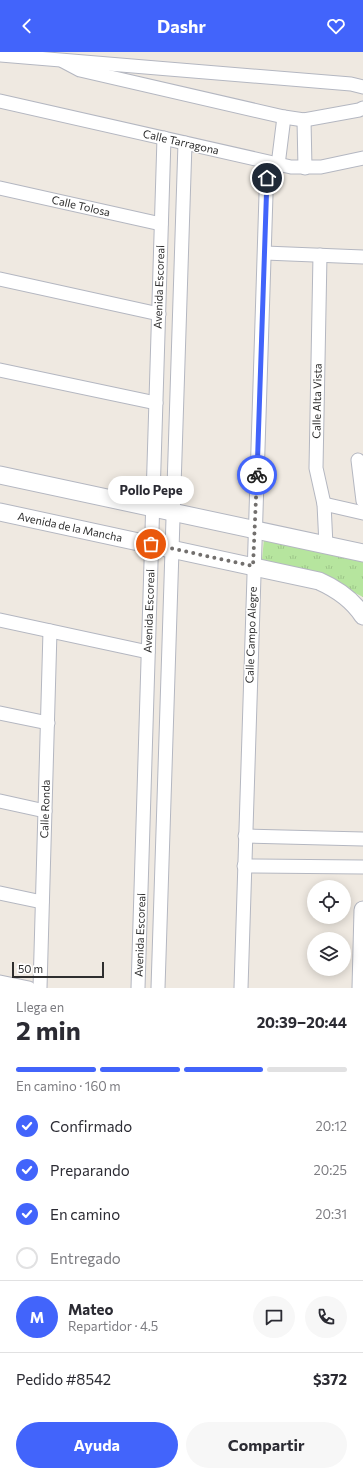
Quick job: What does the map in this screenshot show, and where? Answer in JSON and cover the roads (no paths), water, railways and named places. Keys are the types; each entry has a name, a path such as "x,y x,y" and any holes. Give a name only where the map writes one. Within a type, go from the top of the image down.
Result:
{"street":[{"path":"0,55 351,84 363,87"},
{"path":"59,59 80,70 284,117 304,120 363,108"},
{"path":"138,84 136,74 141,66"},
{"name":"Calle Tarragona","path":"0,100 273,164 306,168 363,158"},
{"name":"Calle Campo Alegre","path":"241,988 254,529 265,253 273,164 284,117"},
{"path":"304,120 306,168"},
{"name":"Avenida Escoreal","path":"138,988 164,138"},
{"name":"Avenida Escoreal","path":"158,988 185,143"},
{"name":"Calle Tolosa","path":"0,188 162,224"},
{"path":"265,253 363,257"},
{"name":"Calle Alta Vista","path":"320,255 316,468 324,504 326,545"},
{"path":"0,279 159,314"},
{"path":"0,370 156,403"},
{"path":"358,460 363,501"},
{"path":"0,475 363,553"},
{"path":"324,504 363,513"},
{"name":"Avenida de la Mancha","path":"0,512 318,581 335,588 352,602 363,616"},
{"path":"0,620 148,652"},
{"name":"Calle Ronda","path":"40,988 50,631"},
{"path":"0,713 48,723"},
{"path":"0,801 45,811"},
{"path":"245,836 363,839"},
{"path":"244,866 363,867"},
{"path":"0,893 42,902"},
{"path":"360,988 363,910"},
{"path":"0,982 29,988"}],"place":[{"name":"Pollo Pepe","path":"151,544"}]}
